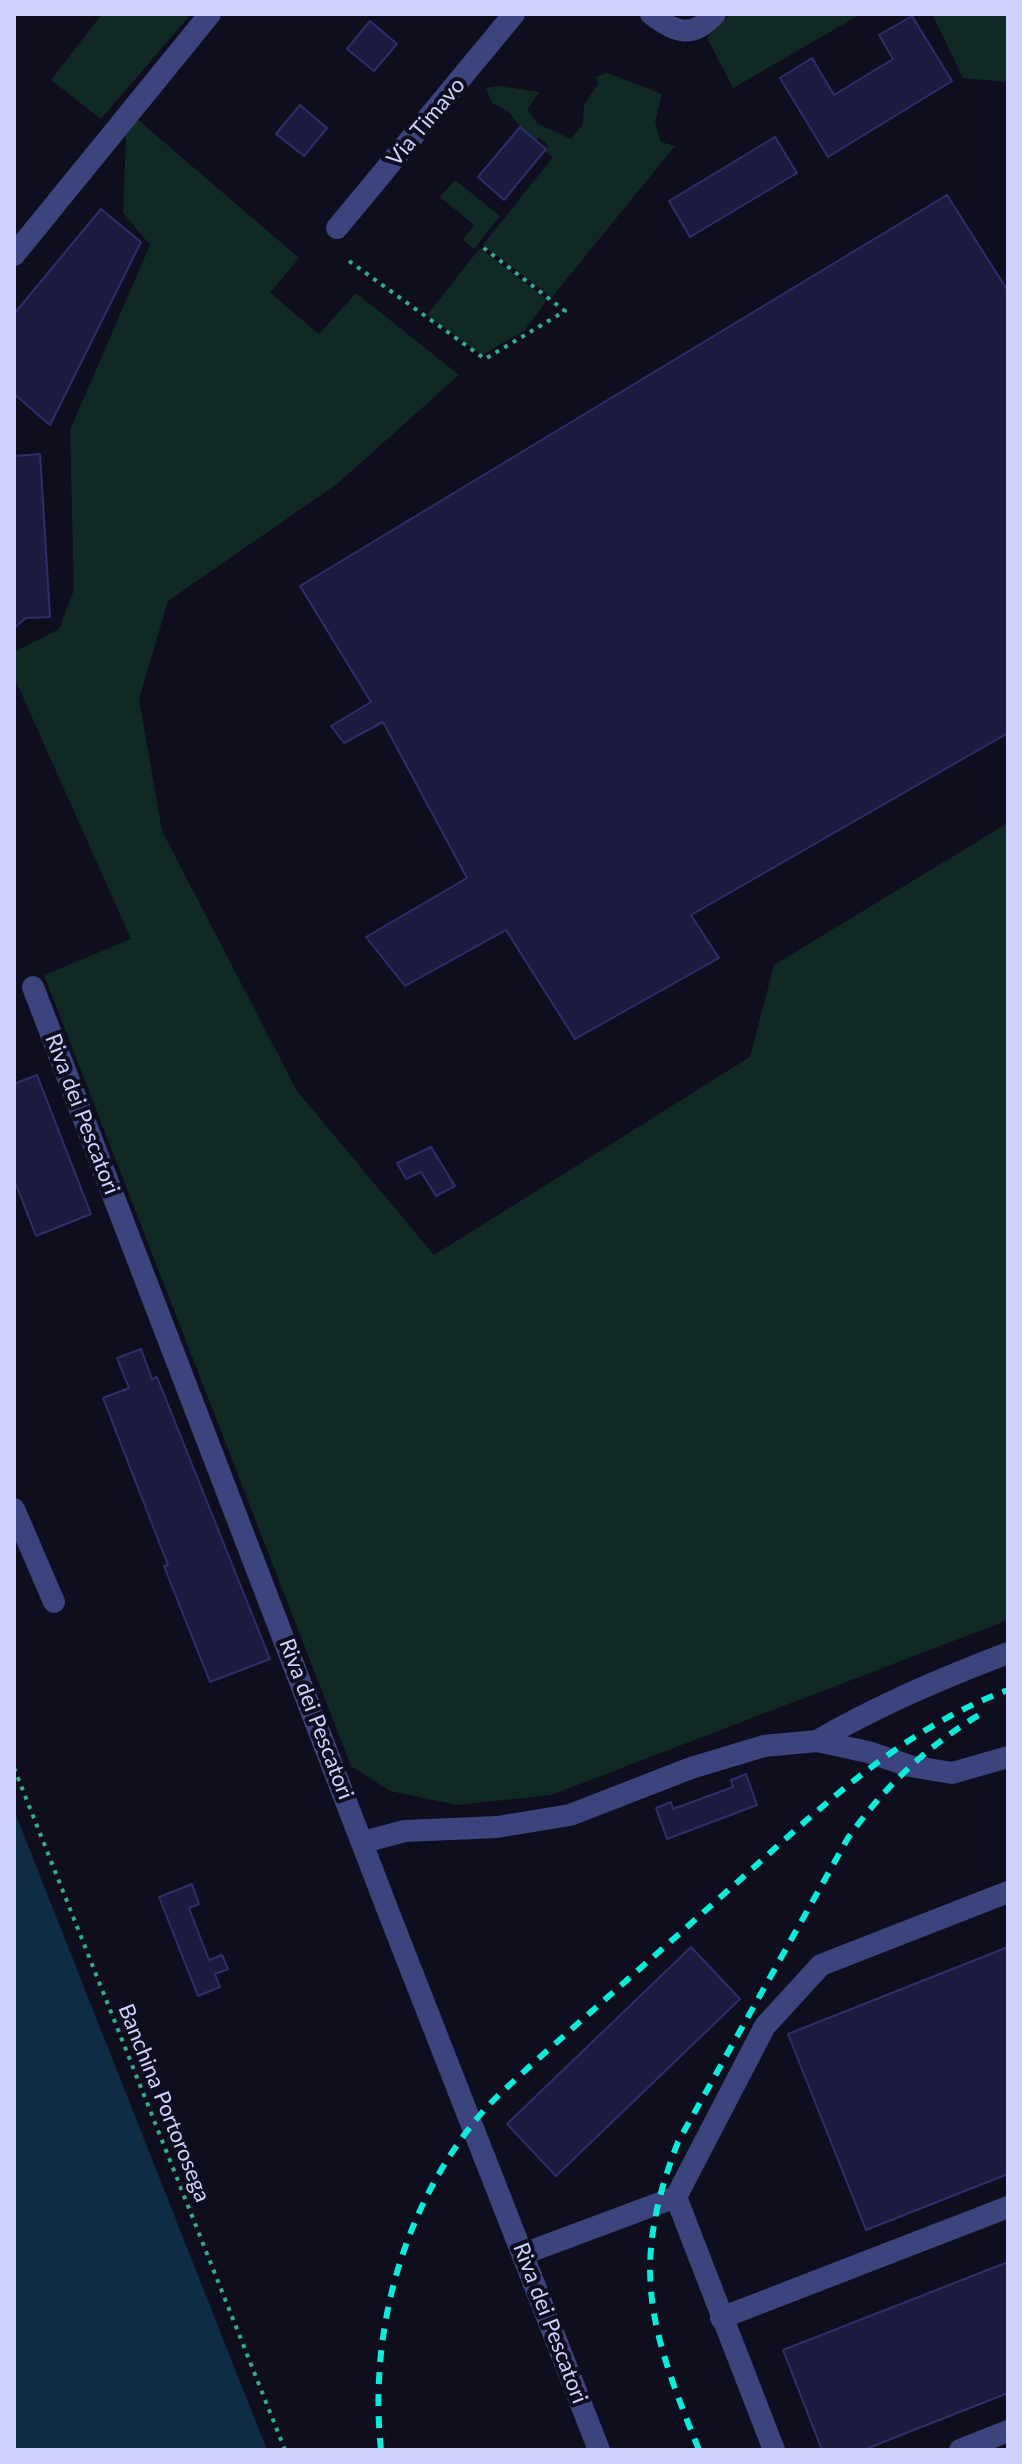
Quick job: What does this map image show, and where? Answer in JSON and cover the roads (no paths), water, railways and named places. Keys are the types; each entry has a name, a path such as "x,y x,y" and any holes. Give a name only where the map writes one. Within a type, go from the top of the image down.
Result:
{"street":[{"path":"14,255 210,14"},
{"name":"Via Timavo","path":"337,228 514,14"},
{"path":"651,14 681,31 694,31 715,14"},
{"name":"Riva dei Pescatori","path":"33,987 599,2450"},
{"path":"14,1509 54,1602"},
{"path":"817,1741 934,1681 1008,1653"},
{"path":"363,1842 405,1831 497,1827 570,1815 720,1759 764,1746 817,1741 868,1752 910,1766 952,1773 1008,1757"},
{"path":"523,2254 676,2197 765,2026 821,1965 1008,1892"},
{"path":"676,2197 774,2450"},
{"path":"721,2318 1008,2207"},
{"path":"960,2450 1008,2431"}],"water":[{"path":"14,1810 267,2450 14,2450"}],"railway":[{"path":"381,2450 378,2404 381,2359 387,2313 398,2269 433,2184 457,2145 485,2109 789,1835 857,1778 929,1728 967,1707 1008,1690"},
{"path":"699,2450 668,2369 652,2298 650,2263 654,2226 678,2142 848,1838 892,1784 926,1752 984,1712"}]}
